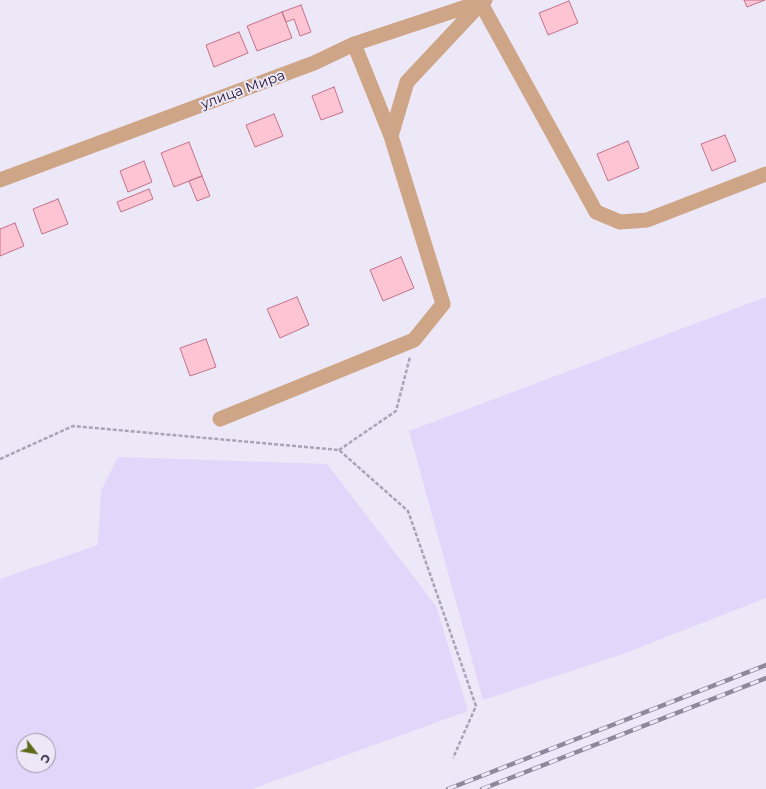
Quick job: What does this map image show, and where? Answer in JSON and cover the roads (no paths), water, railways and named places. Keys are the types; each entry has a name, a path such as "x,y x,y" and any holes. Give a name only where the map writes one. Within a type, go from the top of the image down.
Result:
{"street":[{"name":"улица Мира","path":"0,180 314,63 354,44 482,1"},
{"path":"391,136 407,82 482,1 596,212 620,222 647,220 766,174"},
{"path":"220,419 414,340 444,304 391,136 354,44"}],"railway":[{"path":"448,789 766,665"},
{"path":"482,789 766,678"}]}
